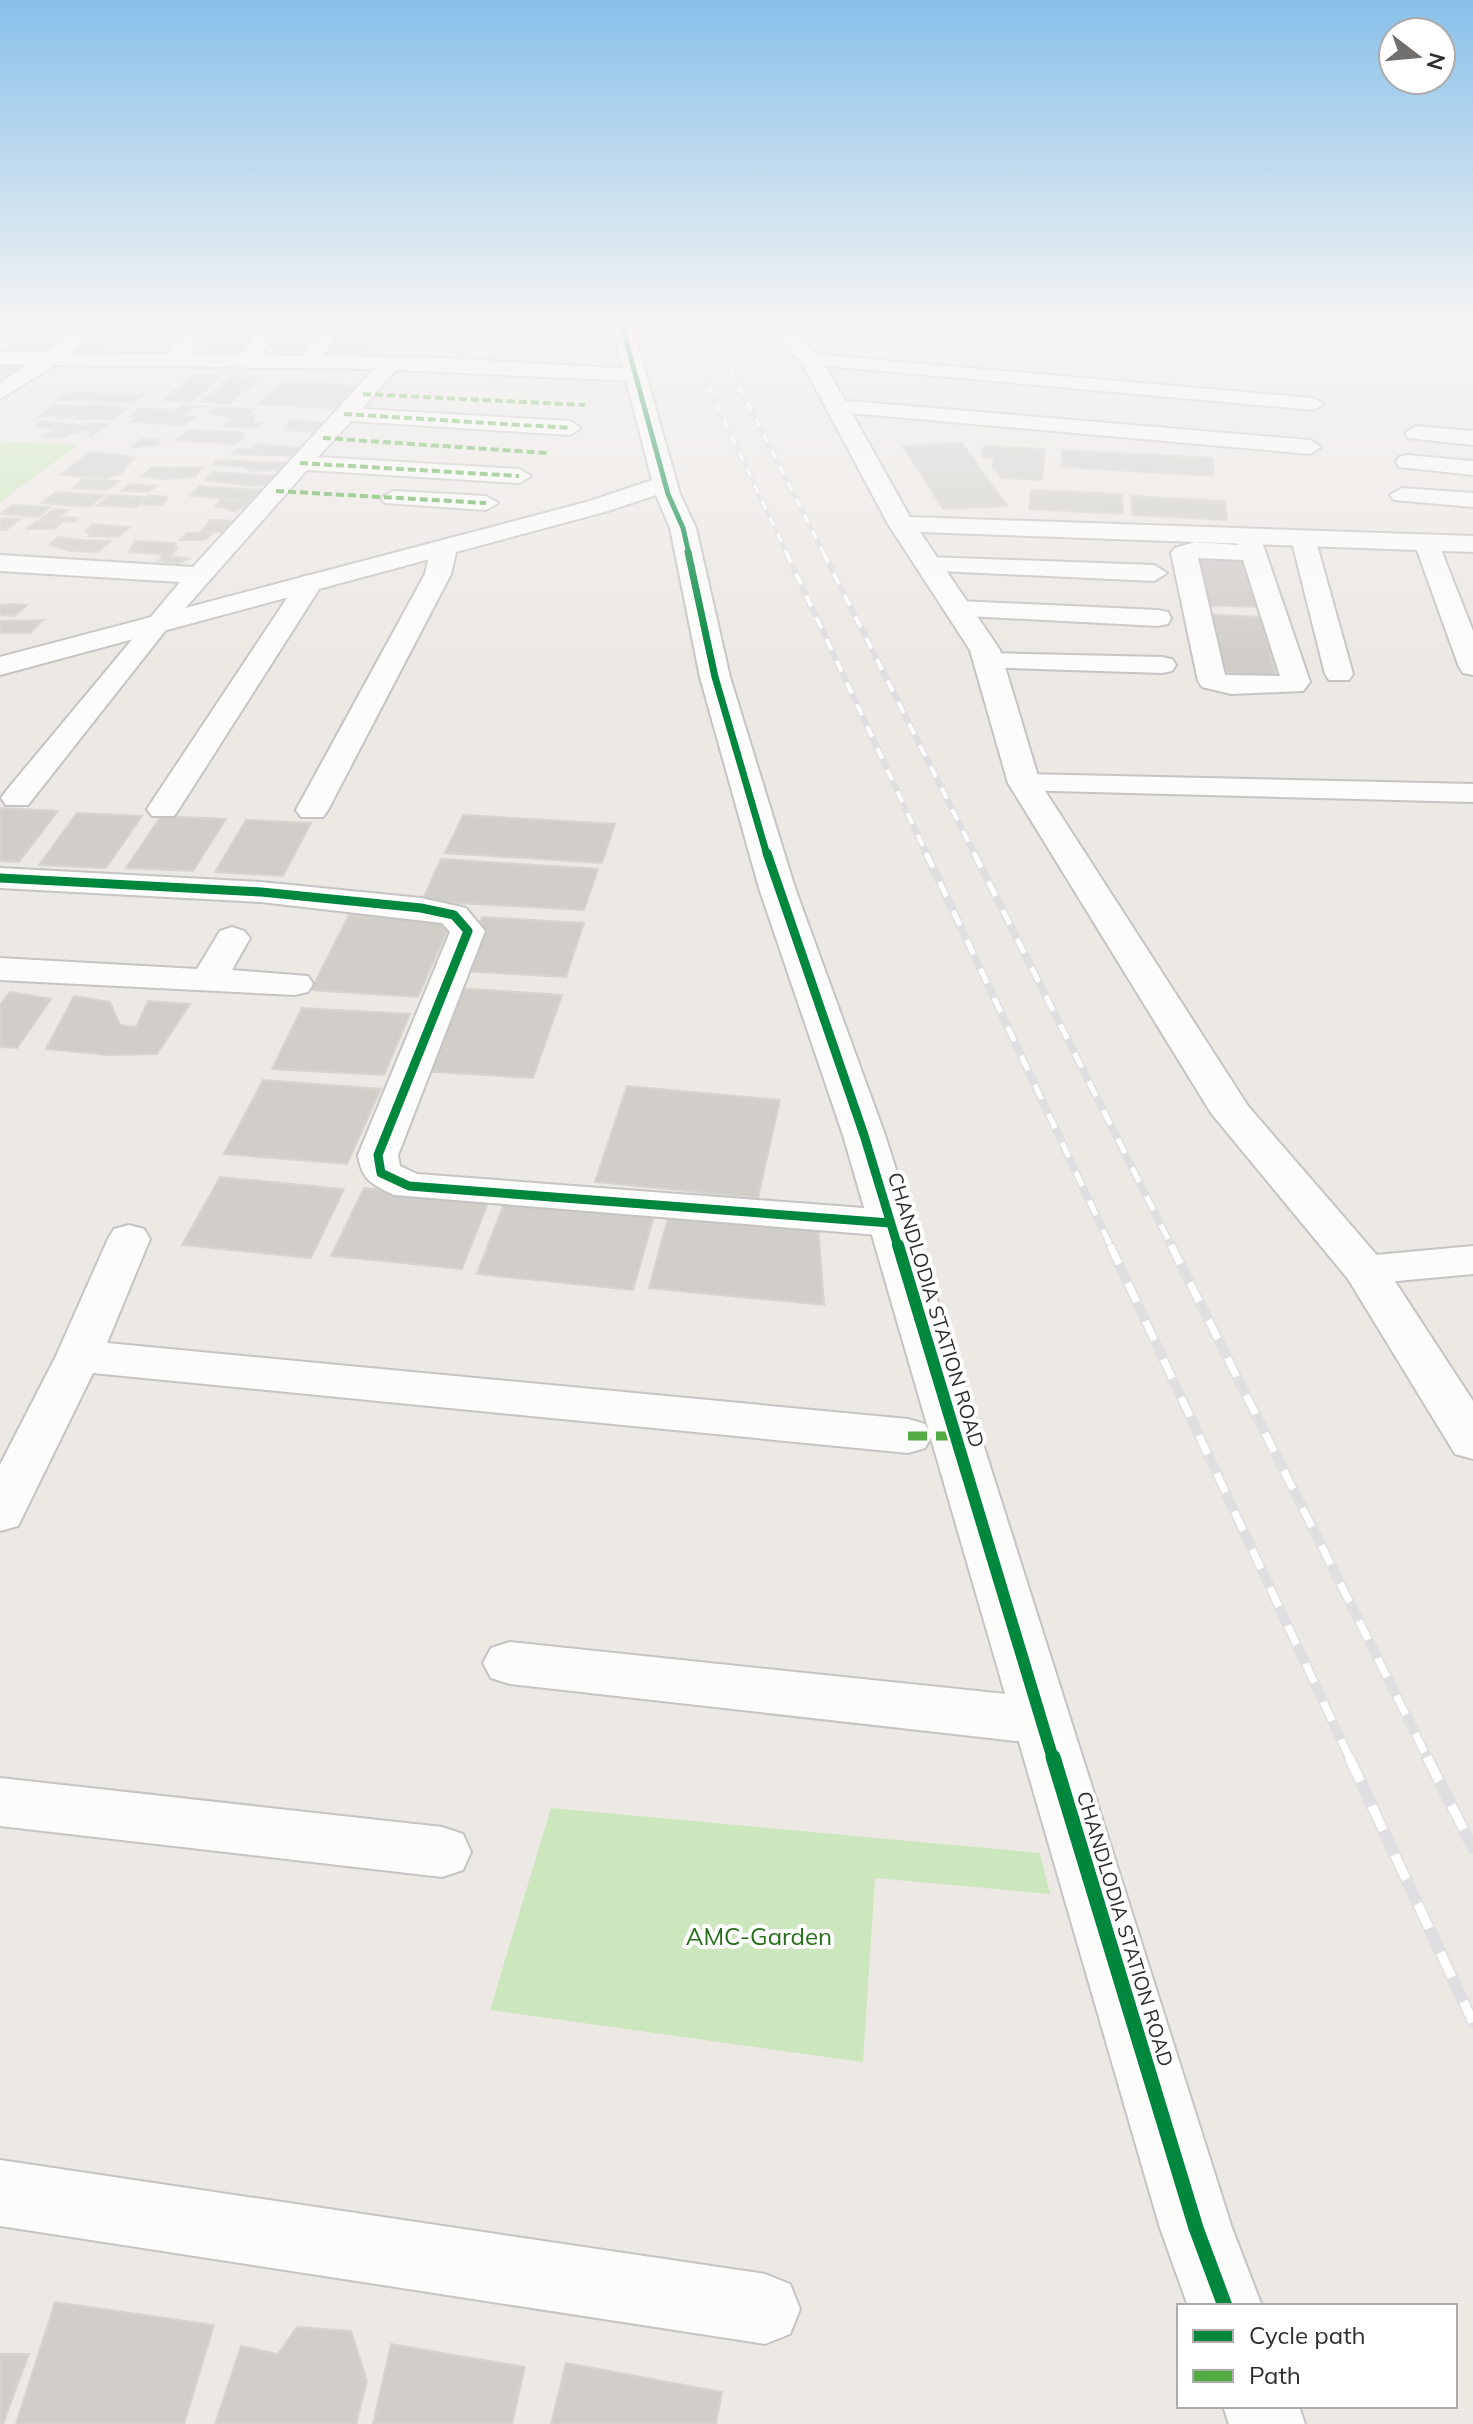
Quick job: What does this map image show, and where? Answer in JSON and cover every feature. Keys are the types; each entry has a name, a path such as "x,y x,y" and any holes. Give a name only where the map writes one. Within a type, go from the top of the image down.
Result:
{"street":[{"path":"17,798 155,625 326,435"},
{"name":"CHANDLODIA STATION ROAD","path":"651,435 665,484 683,528 715,677 777,888 864,1135 1196,2228 1224,2304"},
{"path":"852,435 901,524 958,609 988,661 1024,783 1232,1113 1365,1270 1473,1441"},
{"path":"1173,435 1310,447"},
{"path":"1440,435 1473,438"},
{"path":"323,438 547,453"},
{"path":"1407,462 1473,468"},
{"path":"300,463 519,476"},
{"path":"0,666 599,506 665,484"},
{"path":"276,491 486,503"},
{"path":"1402,495 1473,500"},
{"path":"901,524 1250,544"},
{"path":"1250,544 1296,682 1293,685 1231,685 1212,681 1184,553 1250,544 1303,538 1473,544"},
{"path":"1303,538 1339,674"},
{"path":"1426,542 1473,667"},
{"path":"312,810 438,574 444,548"},
{"path":"0,563 200,575"},
{"path":"928,565 1154,573"},
{"path":"163,809 310,583"},
{"path":"958,609 1158,618"},
{"path":"988,661 1162,665"},
{"path":"1024,783 1473,793"},
{"path":"0,878 261,892 421,908 454,915 468,931 378,1155 381,1173 409,1186 890,1223"},
{"path":"209,980 232,938"},
{"path":"0,969 295,984"},
{"path":"0,1513 79,1356 129,1239"},
{"path":"1365,1270 1473,1260"},
{"path":"79,1356 908,1436"},
{"path":"510,1663 1043,1721"},
{"path":"0,1802 442,1852"},
{"path":"0,2193 765,2309"}],"green space":[{"path":"0,441 78,445 0,502"},
{"name":"AMC-Garden","path":"551,1808 1040,1853 1050,1894 875,1878 863,2062 490,2010"}],"building":[{"path":"46,435 68,435 59,438 41,437"},
{"path":"182,435 243,435 241,437 246,438 233,444 175,440"},
{"path":"141,439 160,440 158,445 132,447"},
{"path":"962,443 1007,506 943,509 903,446"},
{"path":"256,444 305,448 295,456 232,454 238,449 250,450"},
{"path":"984,446 1045,449 1042,480 1002,478 992,466 994,458 982,457"},
{"path":"1063,450 1213,458 1214,476 1061,467"},
{"path":"90,452 135,458 120,474 107,478 59,475"},
{"path":"218,460 285,463 279,470 249,471 246,467 213,465"},
{"path":"152,467 171,468 160,478 141,477"},
{"path":"173,468 202,468 195,477 160,479"},
{"path":"212,472 277,476 269,484 251,486 205,480"},
{"path":"83,479 120,481 106,490 73,488"},
{"path":"130,484 157,486 148,492 121,491"},
{"path":"199,486 263,490 251,501 190,496"},
{"path":"1031,490 1122,494 1123,514 1029,509"},
{"path":"56,492 104,495 89,507 42,503"},
{"path":"109,495 145,497 137,507 97,506"},
{"path":"148,495 168,497 163,505 140,505"},
{"path":"1132,496 1225,501 1227,520 1132,515"},
{"path":"221,500 247,501 249,504 236,511 215,507"},
{"path":"12,505 50,507 39,517 1,514"},
{"path":"54,509 68,510 60,517 79,518 75,522 40,520"},
{"path":"21,519 6,530 0,530 0,520"},
{"path":"210,520 244,522 233,532 201,531"},
{"path":"36,521 61,523 54,529 27,529"},
{"path":"92,524 130,527 118,537 88,536 91,532 85,532"},
{"path":"214,532 205,540 180,540 187,533"},
{"path":"58,537 111,541 98,552 70,551 49,545"},
{"path":"135,541 175,543 177,548 171,556 189,559 179,563 159,561 162,557 159,554 128,552"},
{"path":"1188,552 1247,555 1259,607 1198,605"},
{"path":"0,605 27,605 15,616 0,615"},
{"path":"1199,614 1261,617 1276,676 1211,673"},
{"path":"43,620 30,633 0,633 0,621"},
{"path":"0,808 58,811 19,862 0,861"},
{"path":"77,813 142,816 106,868 39,865"},
{"path":"463,815 615,824 602,863 445,853"},
{"path":"161,816 226,819 193,871 126,868"},
{"path":"246,820 311,823 283,876 215,872"},
{"path":"441,859 598,869 584,910 422,901"},
{"path":"349,915 451,922 418,997 311,990"},
{"path":"482,917 584,923 566,977 461,971"},
{"path":"455,988 562,995 533,1078 420,1071"},
{"path":"10,992 51,999 17,1048 0,1047 0,1005"},
{"path":"74,996 110,1002 120,1025 136,1027 148,1001 190,1004 157,1054 108,1055 46,1049"},
{"path":"302,1008 410,1014 384,1075 272,1069"},
{"path":"263,1080 381,1089 347,1164 224,1154"},
{"path":"627,1086 780,1100 758,1198 595,1182"},
{"path":"220,1177 344,1189 311,1258 182,1245"},
{"path":"364,1188 489,1200 462,1269 331,1256"},
{"path":"506,1198 655,1213 633,1290 477,1274"},
{"path":"670,1210 818,1225 824,1305 649,1288"},
{"path":"55,2302 214,2325 184,2424 16,2424"},
{"path":"297,2327 351,2331 367,2381 356,2424 215,2424 241,2346 278,2354"},
{"path":"391,2344 525,2367 512,2424 373,2424"},
{"path":"0,2354 29,2354 3,2424 0,2424"},
{"path":"566,2363 722,2392 716,2424 551,2424"}],"railway":[{"path":"731,435 787,554"},
{"path":"764,435 824,554"},
{"path":"786,552 927,855"},
{"path":"823,552 975,855"},
{"path":"926,853 1111,1247"},
{"path":"974,853 1172,1247"},
{"path":"1110,1245 1350,1759"},
{"path":"1172,1247 1427,1757"},
{"path":"1349,1757 1473,2022"},
{"path":"1427,1757 1473,1848"}],"marked path":[{"path":"323,438 547,453"},
{"path":"300,463 519,476"},
{"path":"276,491 486,503"},
{"path":"908,1436 955,1436"}],"cycle path":[{"path":"652,435 668,494 683,528 715,677 777,888 864,1135 1196,2228 1224,2304"},
{"path":"0,878 261,892 421,908 454,915 468,931 378,1155 381,1173 409,1186 890,1223"}]}
